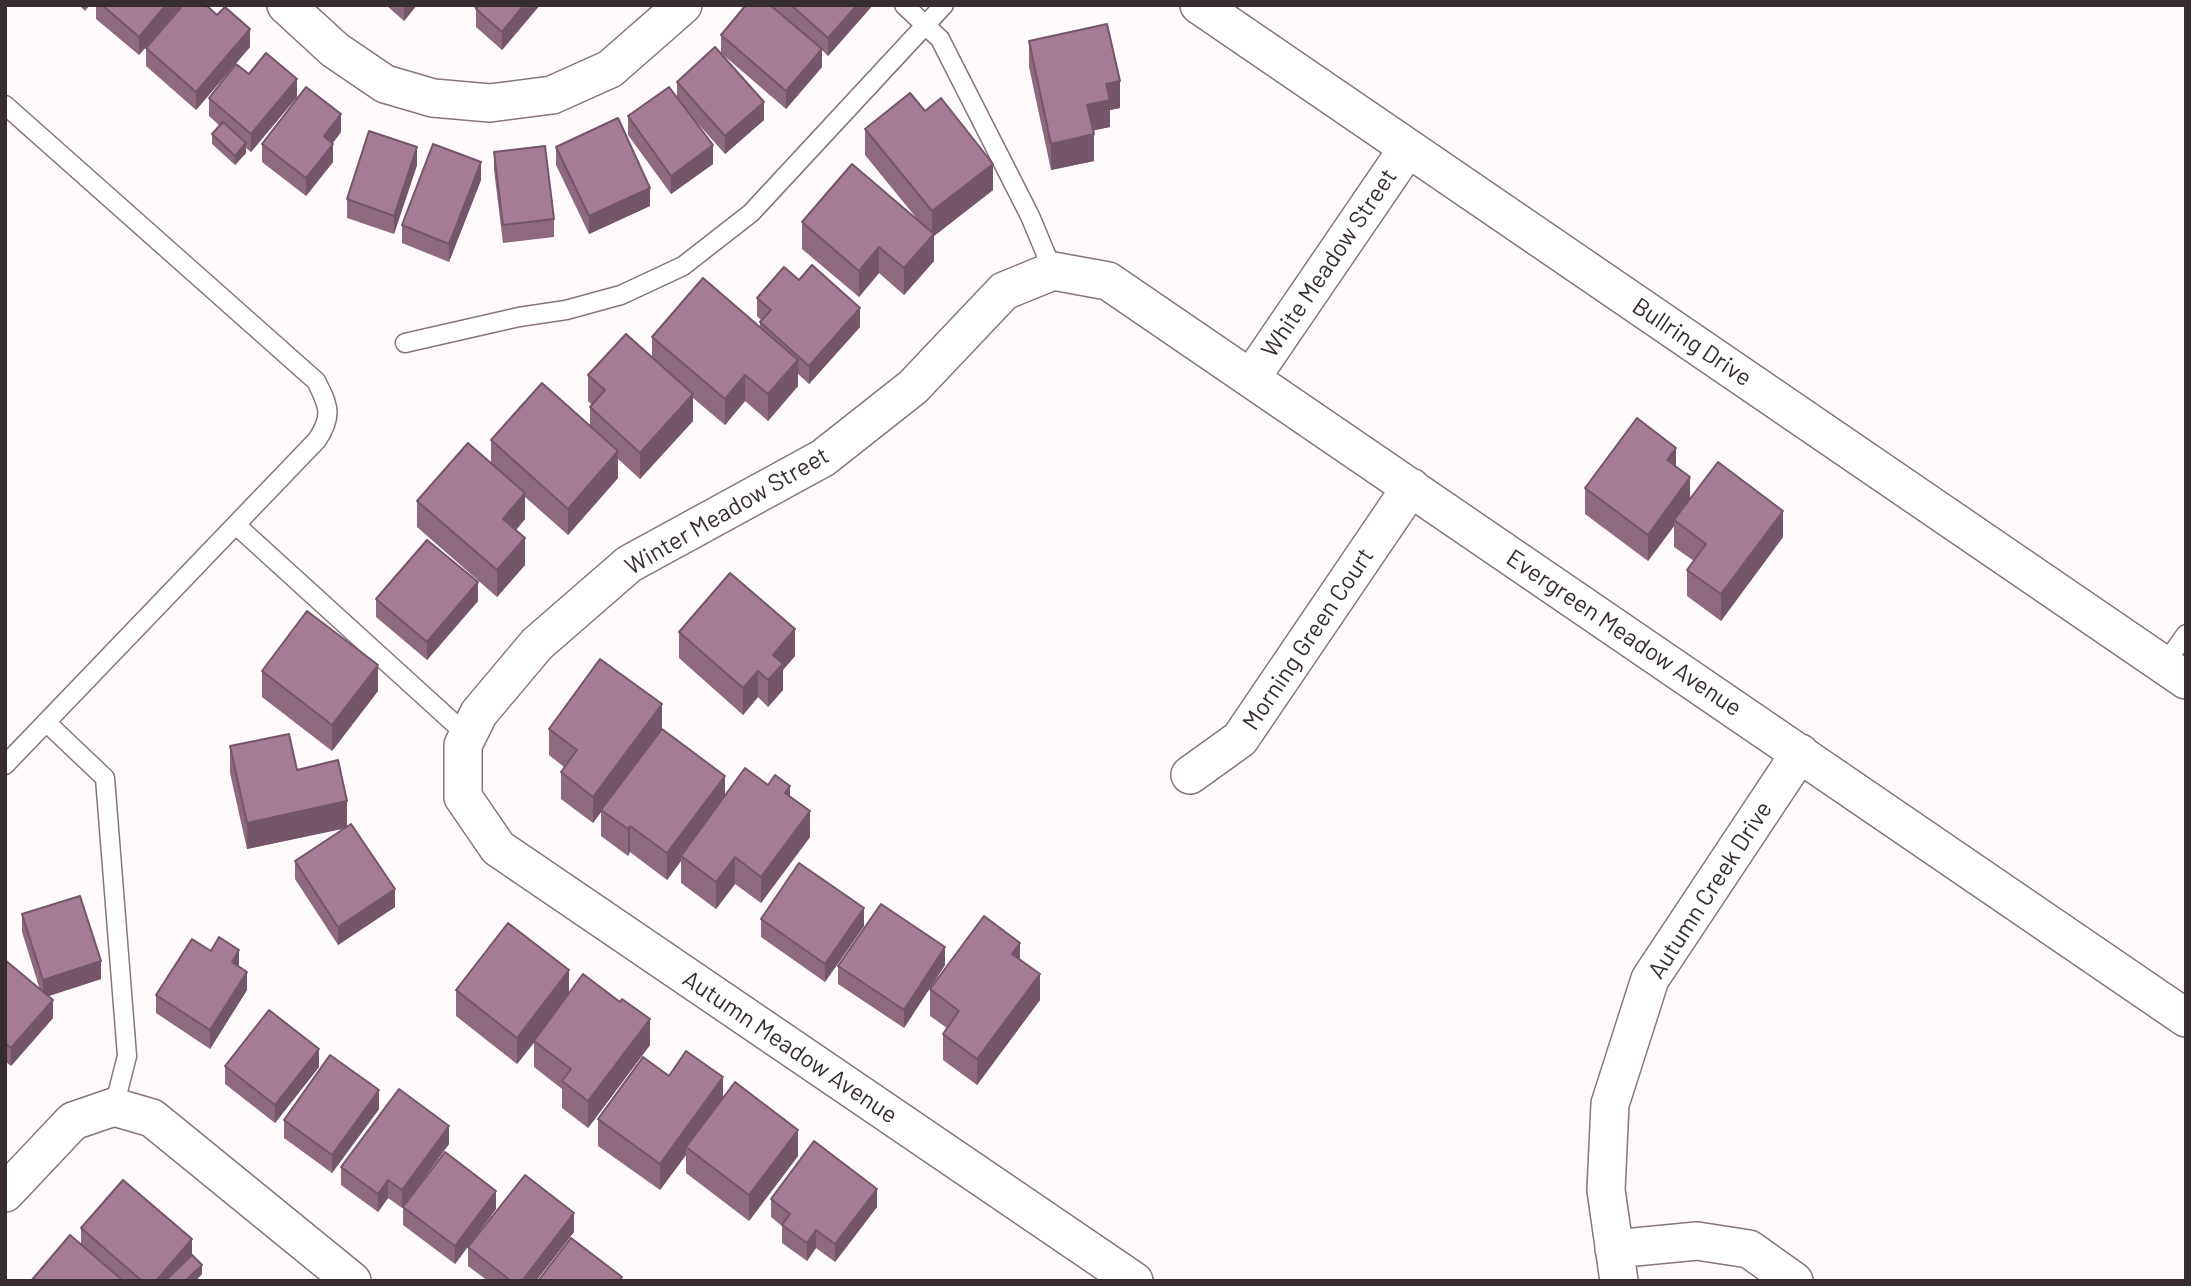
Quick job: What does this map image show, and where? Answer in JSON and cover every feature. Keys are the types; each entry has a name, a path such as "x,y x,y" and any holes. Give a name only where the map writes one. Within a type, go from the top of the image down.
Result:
{"street":[{"path":"286,5 335,50 385,84 433,98 490,103 552,95 610,69 682,5"},
{"name":"Bullring Drive","path":"1199,5 2175,672"},
{"name":"White Meadow Street","path":"1251,378 1408,148"},
{"name":"Evergreen Meadow Avenue","path":"1054,271 1108,281 2186,1018"},
{"name":"Winter Meadow Street","path":"463,797 463,746 480,713 537,644 629,565 823,458 913,387 1004,291 1054,271"},
{"name":"Morning Green Court","path":"1191,775 1240,739 1410,487"},
{"name":"Autumn Creek Drive","path":"1616,1265 1606,1190 1611,1104 1650,979 1800,753"},
{"name":"Autumn Meadow Avenue","path":"463,797 498,848 1134,1281"},
{"path":"5,1193 73,1121 114,1107 152,1118 352,1281"},
{"path":"1616,1265 1697,1241 1749,1250 1794,1281"}],"lane":[{"path":"904,5 940,39 1030,216 1054,271"},
{"path":"405,343 519,317 566,310 621,295 683,266 751,213 944,5"},
{"path":"5,105 316,381 326,398 328,423 317,440 5,765"},
{"path":"236,525 468,736"},
{"path":"2175,672 2186,634"},
{"path":"46,722 105,778 127,1056 114,1107"}],"building":[{"path":"102,5 166,5 139,37"},
{"path":"183,5 206,5 217,15 225,7 250,29 196,92 146,48"},
{"path":"479,5 524,5 502,32 476,9"},
{"path":"746,5 770,5 822,49 786,91 721,35"},
{"path":"791,5 857,5 828,38"},
{"path":"1107,24 1120,81 1106,84 1110,100 1087,105 1094,134 1051,144 1029,41"},
{"path":"715,47 764,102 725,136 677,82"},
{"path":"266,53 297,79 251,134 209,98 236,64 249,74"},
{"path":"306,87 341,114 324,136 333,144 306,178 262,144"},
{"path":"669,87 713,145 671,176 628,116"},
{"path":"910,93 925,111 941,98 993,164 932,211 865,129"},
{"path":"618,118 650,188 589,216 556,147"},
{"path":"223,122 246,143 235,156 212,134"},
{"path":"369,131 417,147 394,216 347,199"},
{"path":"433,144 481,162 449,244 402,225"},
{"path":"545,146 554,219 503,225 494,152"},
{"path":"852,164 934,234 904,268 879,247 859,271 802,222"},
{"path":"812,265 860,308 809,366 760,322 771,310 757,298 784,267 799,280"},
{"path":"703,278 798,360 768,394 745,375 725,399 652,337"},
{"path":"626,334 693,394 640,453 590,407 605,390 588,375"},
{"path":"542,383 618,451 568,509 491,440"},
{"path":"1637,418 1676,448 1667,460 1690,477 1648,535 1585,488"},
{"path":"468,443 525,493 503,519 525,538 497,570 417,501"},
{"path":"1718,462 1783,511 1721,594 1687,570 1706,544 1674,520"},
{"path":"427,540 478,582 427,642 376,599"},
{"path":"730,573 795,629 773,655 783,664 768,680 758,671 743,688 679,632"},
{"path":"307,611 378,665 332,725 262,671"},
{"path":"600,659 662,704 593,797 561,772 577,750 549,729"},
{"path":"662,729 725,776 667,853 630,826 628,829 601,810"},
{"path":"289,734 297,770 338,760 347,801 247,823 230,746"},
{"path":"745,768 768,785 775,775 790,786 785,793 810,811 761,877 735,857 716,882 681,856"},
{"path":"351,824 395,889 338,927 295,861"},
{"path":"799,863 864,908 825,964 761,919"},
{"path":"80,896 101,961 43,980 22,914"},
{"path":"881,904 945,947 904,1010 838,966"},
{"path":"984,916 1020,943 1012,954 1040,974 977,1059 943,1034 959,1011 930,989"},
{"path":"508,923 569,970 517,1038 456,990"},
{"path":"219,937 239,950 232,962 247,972 210,1030 156,995 192,939 211,951"},
{"path":"5,960 53,1000 11,1048 5,1043"},
{"path":"583,974 620,1002 622,999 650,1019 588,1101 562,1081 571,1069 534,1041"},
{"path":"269,1010 319,1049 275,1105 225,1066"},
{"path":"686,1051 723,1077 660,1164 598,1119 643,1057 669,1076"},
{"path":"330,1055 379,1090 332,1155 284,1120"},
{"path":"735,1082 798,1130 749,1195 686,1147"},
{"path":"399,1089 449,1126 402,1190 388,1180 378,1194 341,1167"},
{"path":"814,1141 877,1189 835,1244 816,1230 807,1243 782,1225 790,1214 771,1199"},
{"path":"445,1152 496,1191 455,1246 403,1207"},
{"path":"525,1175 574,1213 522,1281 511,1281 468,1247"},
{"path":"123,1180 192,1239 156,1281 142,1281 81,1228"},
{"path":"70,1235 121,1279 31,1281"},
{"path":"571,1238 622,1277 619,1281 538,1281"},
{"path":"192,1255 202,1265 185,1281 165,1281"}]}
